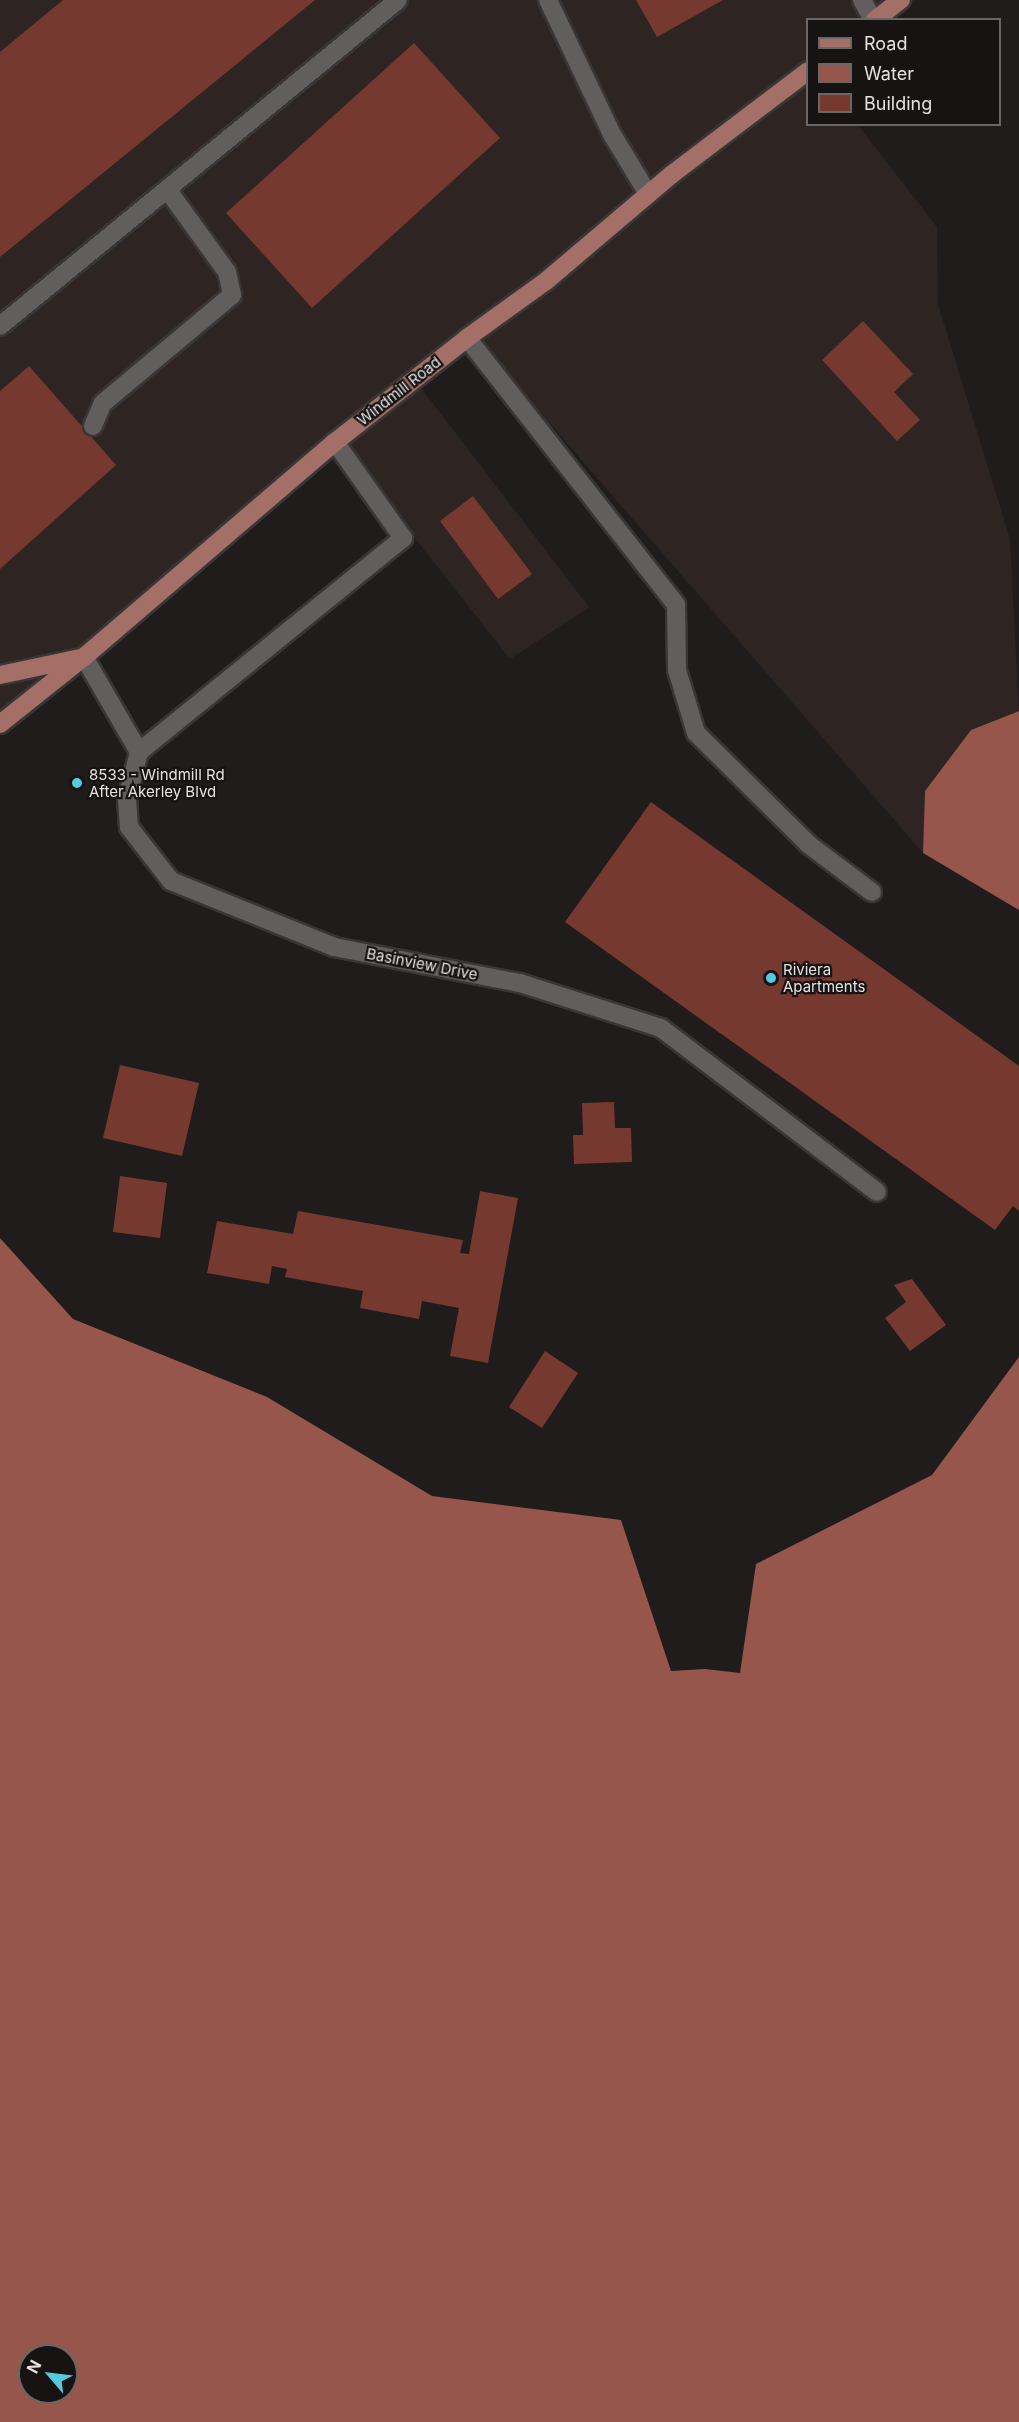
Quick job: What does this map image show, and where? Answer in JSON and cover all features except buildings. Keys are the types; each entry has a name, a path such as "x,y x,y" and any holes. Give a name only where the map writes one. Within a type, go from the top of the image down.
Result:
{"main road":[{"path":"877,18 901,0"},
{"name":"Windmill Road","path":"0,724 84,657 334,442 467,338 546,281 648,194 806,72"},
{"path":"0,675 84,657"}],"street":[{"path":"0,326 398,0"},
{"path":"548,0 613,136 648,194"},
{"path":"862,0 873,18"},
{"path":"93,426 103,403 232,296 226,272 167,189"},
{"path":"467,338 676,605 677,670 696,733 808,844 872,892"},
{"path":"84,657 139,752 403,538 334,442"},
{"name":"Basinview Drive","path":"139,752 127,799 129,827 171,881 334,947 520,983 661,1028 877,1192"}],"shaded area":[{"path":"0,0 917,0 893,18 806,18 806,126 859,126 937,227 938,304 1010,539 1019,711 971,730 925,791 923,853 478,341 418,384 589,607 510,659 341,444 0,712"}],"water":[{"path":"1019,711 1019,910 923,853 925,791 971,730"},
{"path":"0,1238 73,1319 267,1397 432,1496 621,1520 671,1671 705,1669 740,1673 756,1564 932,1475 1019,1357 1019,2422 0,2422"}],"place":[{"name":"8533 - Windmill Rd After Akerley Blvd","path":"77,783"},
{"name":"Riviera Apartments","path":"771,978"}]}
